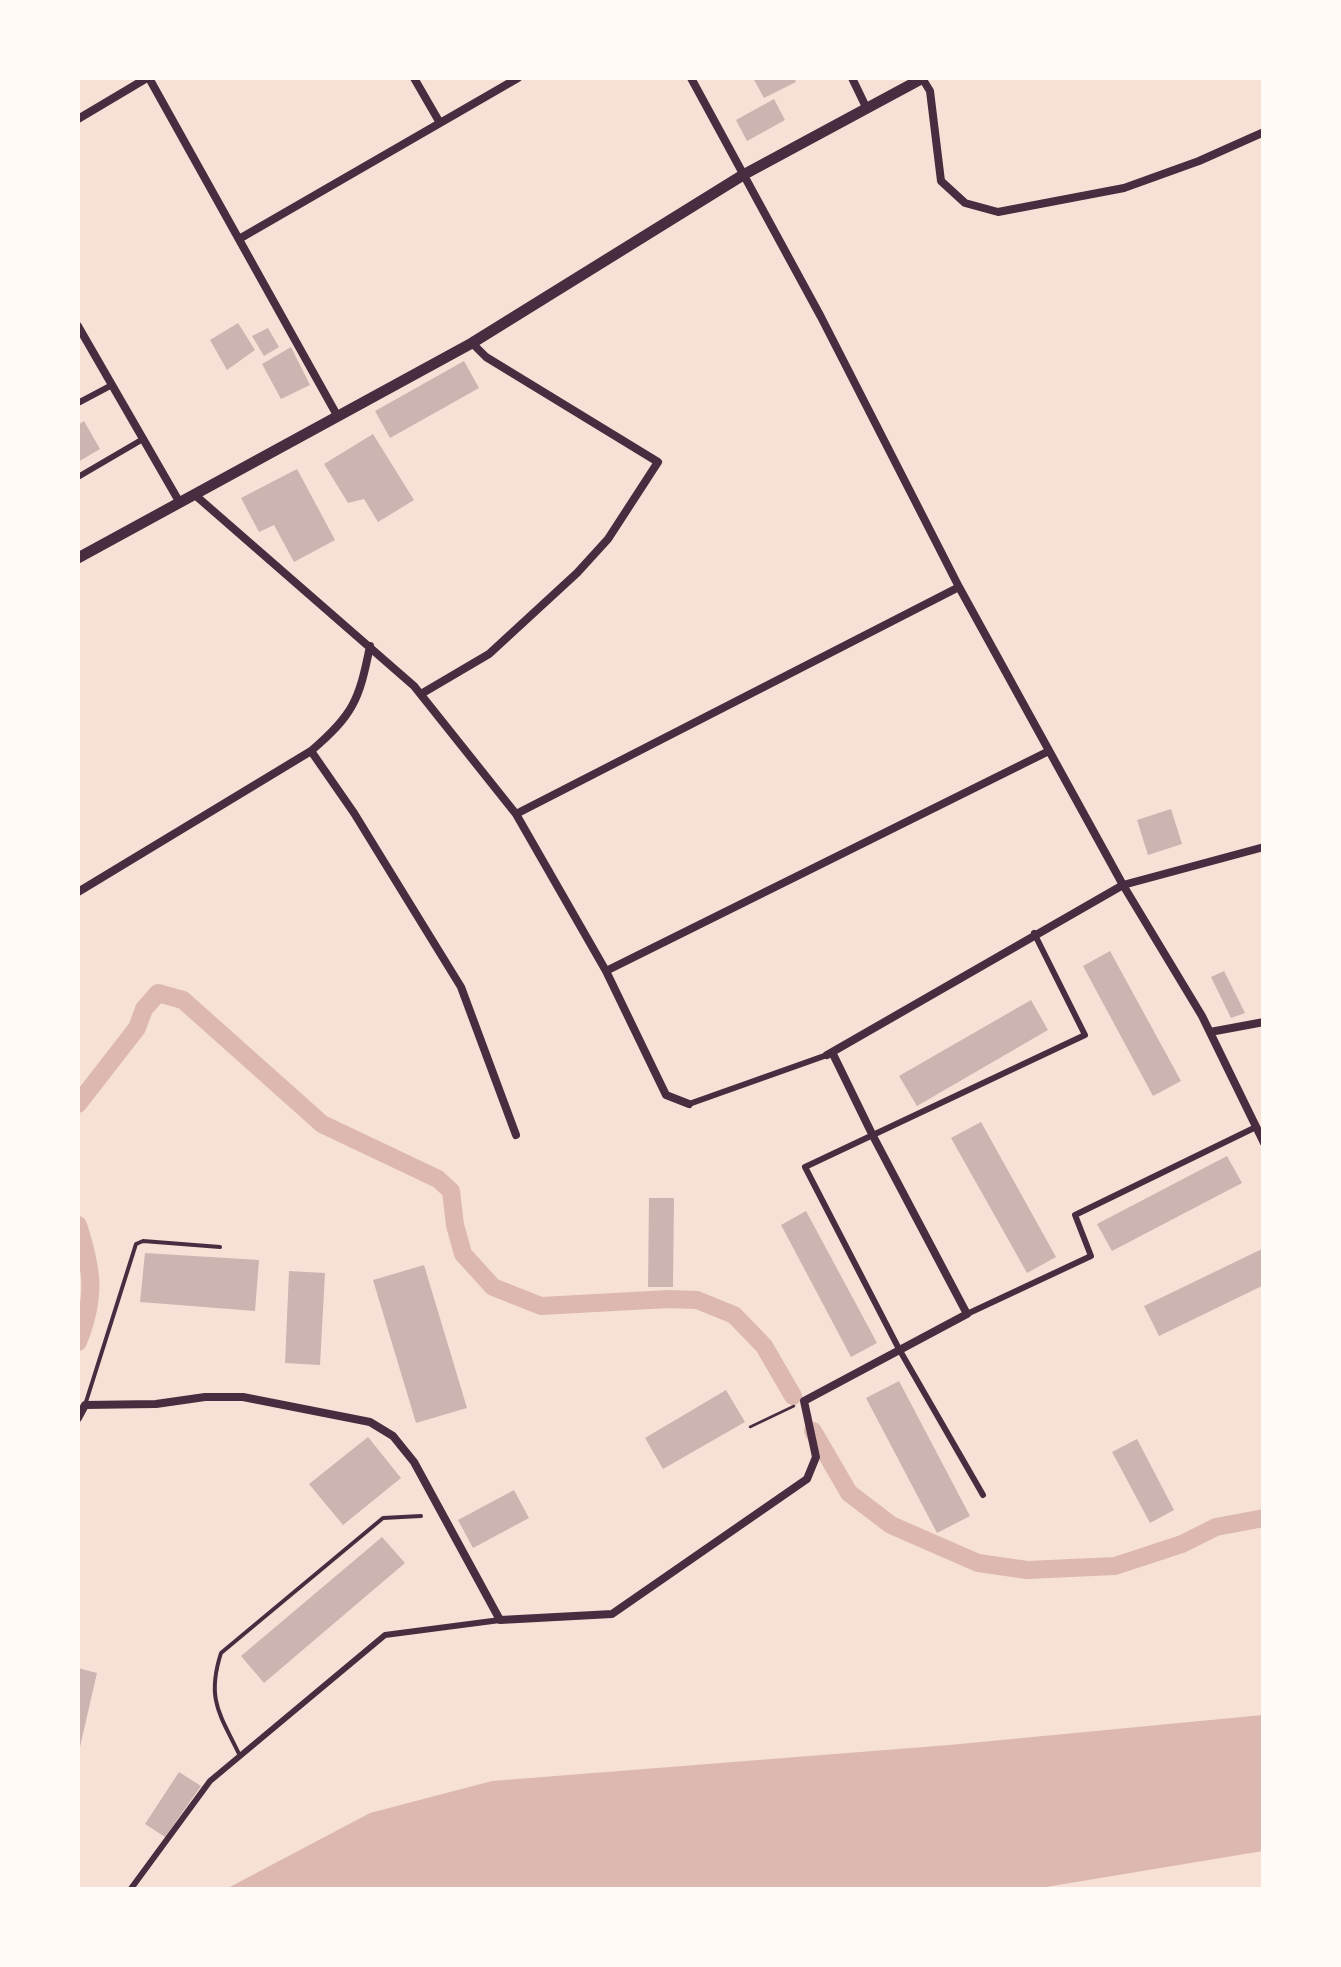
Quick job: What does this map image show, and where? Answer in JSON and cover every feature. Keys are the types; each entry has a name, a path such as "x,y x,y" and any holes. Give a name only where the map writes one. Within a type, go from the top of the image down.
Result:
{"main road":[{"path":"78,558 472,343 743,175 923,78"}],"street":[{"path":"78,118 148,78 338,417"},
{"path":"414,78 440,123"},
{"path":"240,239 518,78"},
{"path":"691,78 1049,751 1210,1032 1264,1143"},
{"path":"852,78 866,107"},
{"path":"923,78 930,91 941,181 965,203 998,212 1124,188 1264,132"},
{"path":"78,326 180,503"},
{"path":"421,694 489,654 576,574 608,539 658,462 486,358 472,343"},
{"path":"78,403 113,384"},
{"path":"78,477 143,439"},
{"path":"195,495 421,694 516,814 606,972 666,1095 688,1104 829,1053 1123,884 1264,847"},
{"path":"516,814 960,587"},
{"path":"78,892 310,752 336,730 354,707 370,646"},
{"path":"606,972 1049,751"},
{"path":"310,752 354,813 461,987 516,1135"},
{"path":"982,1495 899,1349 804,1167 1085,1035 1034,933"},
{"path":"1210,1032 1264,1022"},
{"path":"829,1053 967,1314"},
{"path":"130,1890 210,1782 384,1635 500,1620 612,1614 808,1479 816,1457 804,1400 967,1314 1091,1256 1074,1215 1256,1127"},
{"path":"78,1418 85,1405 242,1397 370,1422 393,1436 414,1462 500,1620"}],"lane":[{"path":"85,1405 136,1244 144,1241 220,1247"},
{"path":"240,1756 216,1706 212,1680 221,1653 383,1518 420,1516"}],"path":[{"path":"750,1427 804,1400"}],"shaded area":[{"path":"1263,1715 1263,1851 1028,1890 226,1889 370,1813 492,1781 949,1745"}],"building":[{"path":"753,78 794,78 796,82 764,98"},
{"path":"774,99 785,120 747,141 736,120"},
{"path":"238,323 255,350 227,370 210,340"},
{"path":"268,328 279,347 264,356 252,336"},
{"path":"291,347 310,385 281,399 262,364"},
{"path":"464,361 479,388 390,438 375,411"},
{"path":"84,421 100,449 78,462 78,425"},
{"path":"373,434 414,500 378,522 364,499 348,503 324,464"},
{"path":"297,469 335,540 294,562 274,525 259,532 241,498"},
{"path":"1171,809 1182,844 1148,855 1137,820"},
{"path":"1110,951 1181,1081 1153,1096 1083,966"},
{"path":"1224,971 1245,1013 1231,1018 1211,977"},
{"path":"1031,1000 1048,1030 917,1106 899,1076"},
{"path":"981,1122 1056,1257 1027,1273 951,1138"},
{"path":"1227,1156 1242,1183 1112,1251 1097,1224"},
{"path":"649,1198 674,1198 673,1287 648,1287"},
{"path":"806,1211 877,1343 851,1357 781,1225"},
{"path":"1264,1248 1264,1285 1159,1336 1144,1306"},
{"path":"145,1253 259,1260 255,1311 140,1302"},
{"path":"424,1265 467,1408 416,1423 373,1280"},
{"path":"289,1271 325,1273 320,1365 285,1363"},
{"path":"899,1381 970,1516 937,1533 866,1398"},
{"path":"726,1390 745,1422 663,1469 645,1438"},
{"path":"368,1437 401,1478 343,1525 309,1484"},
{"path":"1137,1439 1174,1510 1150,1523 1112,1452"},
{"path":"514,1490 529,1518 473,1548 458,1520"},
{"path":"382,1537 405,1563 264,1683 241,1656"},
{"path":"78,1668 97,1673 79,1751 78,1751"},
{"path":"179,1772 201,1786 165,1837 145,1824"}],"waterway":[{"path":"78,1104 137,1028 144,1009 158,993 183,1000 322,1124 438,1179 451,1191 463,1254 493,1287 541,1306 697,1300 734,1315 764,1346 793,1396"},
{"path":"78,1225 90,1284 88,1311 78,1342"},
{"path":"813,1431 849,1493 891,1525 978,1563 1027,1570 1115,1566 1182,1544 1216,1527 1264,1518"}]}
